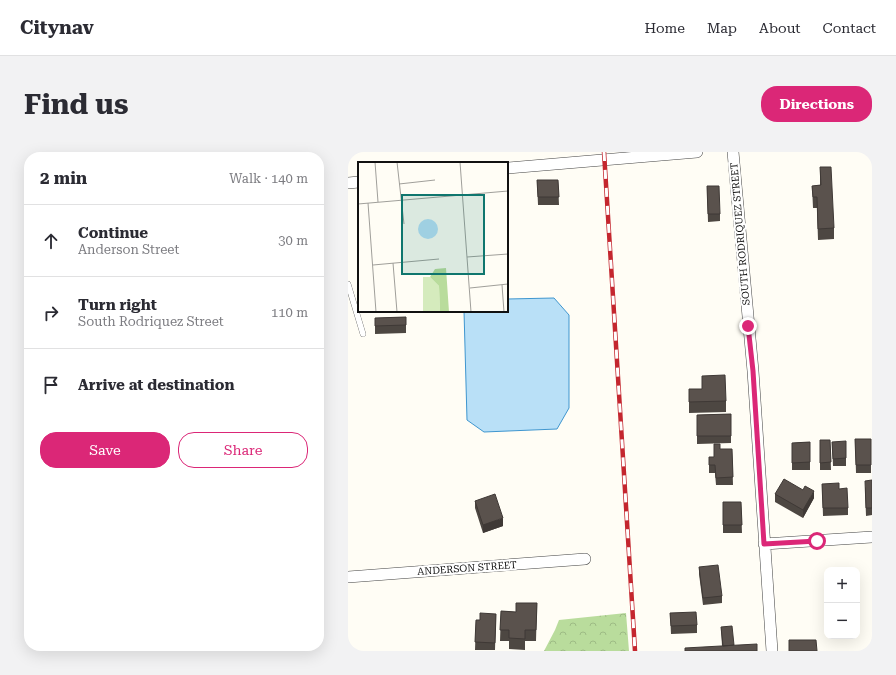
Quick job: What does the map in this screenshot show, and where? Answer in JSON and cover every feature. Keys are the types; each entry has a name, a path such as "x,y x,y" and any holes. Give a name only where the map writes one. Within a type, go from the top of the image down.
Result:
{"street":[{"path":"508,168 697,152"},
{"name":"SOUTH RODRIQUEZ STREET","path":"733,152 753,371 772,651"},
{"path":"348,183 358,182"},
{"path":"764,544 872,537"},
{"name":"ANDERSON STREET","path":"348,577 586,559"}],"lane":[{"path":"348,284 363,334"}],"green space":[{"path":"626,613 629,651 544,651 559,620"}],"water":[{"path":"554,298 569,315 569,408 557,429 484,432 467,420 464,312 508,312 508,299"}],"building":[{"path":"820,167 831,167 834,228 818,229 817,197 813,197 812,186 821,185"},
{"path":"537,180 558,180 559,197 538,197"},
{"path":"707,186 719,186 720,214 708,214"},
{"path":"406,317 406,325 375,326 375,318"},
{"path":"725,375 726,401 689,402 689,389 702,389 702,376"},
{"path":"731,414 731,436 697,436 697,415"},
{"path":"855,439 871,439 871,465 856,465"},
{"path":"820,440 830,440 831,462 820,463"},
{"path":"846,441 846,458 833,459 832,442"},
{"path":"810,442 810,462 792,463 792,443"},
{"path":"714,444 720,444 720,449 732,449 733,477 716,478 715,465 709,465 709,457 714,457"},
{"path":"784,479 803,490 805,486 814,491 803,510 775,494"},
{"path":"872,480 872,508 866,508 865,481"},
{"path":"839,483 839,489 847,488 848,508 823,508 822,484"},
{"path":"495,494 503,518 483,525 475,501"},
{"path":"723,502 741,502 742,525 723,525"},
{"path":"718,565 722,596 703,598 699,567"},
{"path":"516,603 537,603 536,630 525,630 525,639 509,638 509,630 500,630 501,611 516,612"},
{"path":"696,612 697,625 671,626 670,613"},
{"path":"480,613 496,614 495,643 475,642 476,620 480,620"},
{"path":"732,626 734,645 723,646 721,627"},
{"path":"789,640 816,640 817,651 789,651"},
{"path":"757,644 757,651 685,651 685,648"}],"railway":[{"path":"604,152 635,651"}],"route":[{"path":"748,326 753,371 764,544 817,541"}]}
